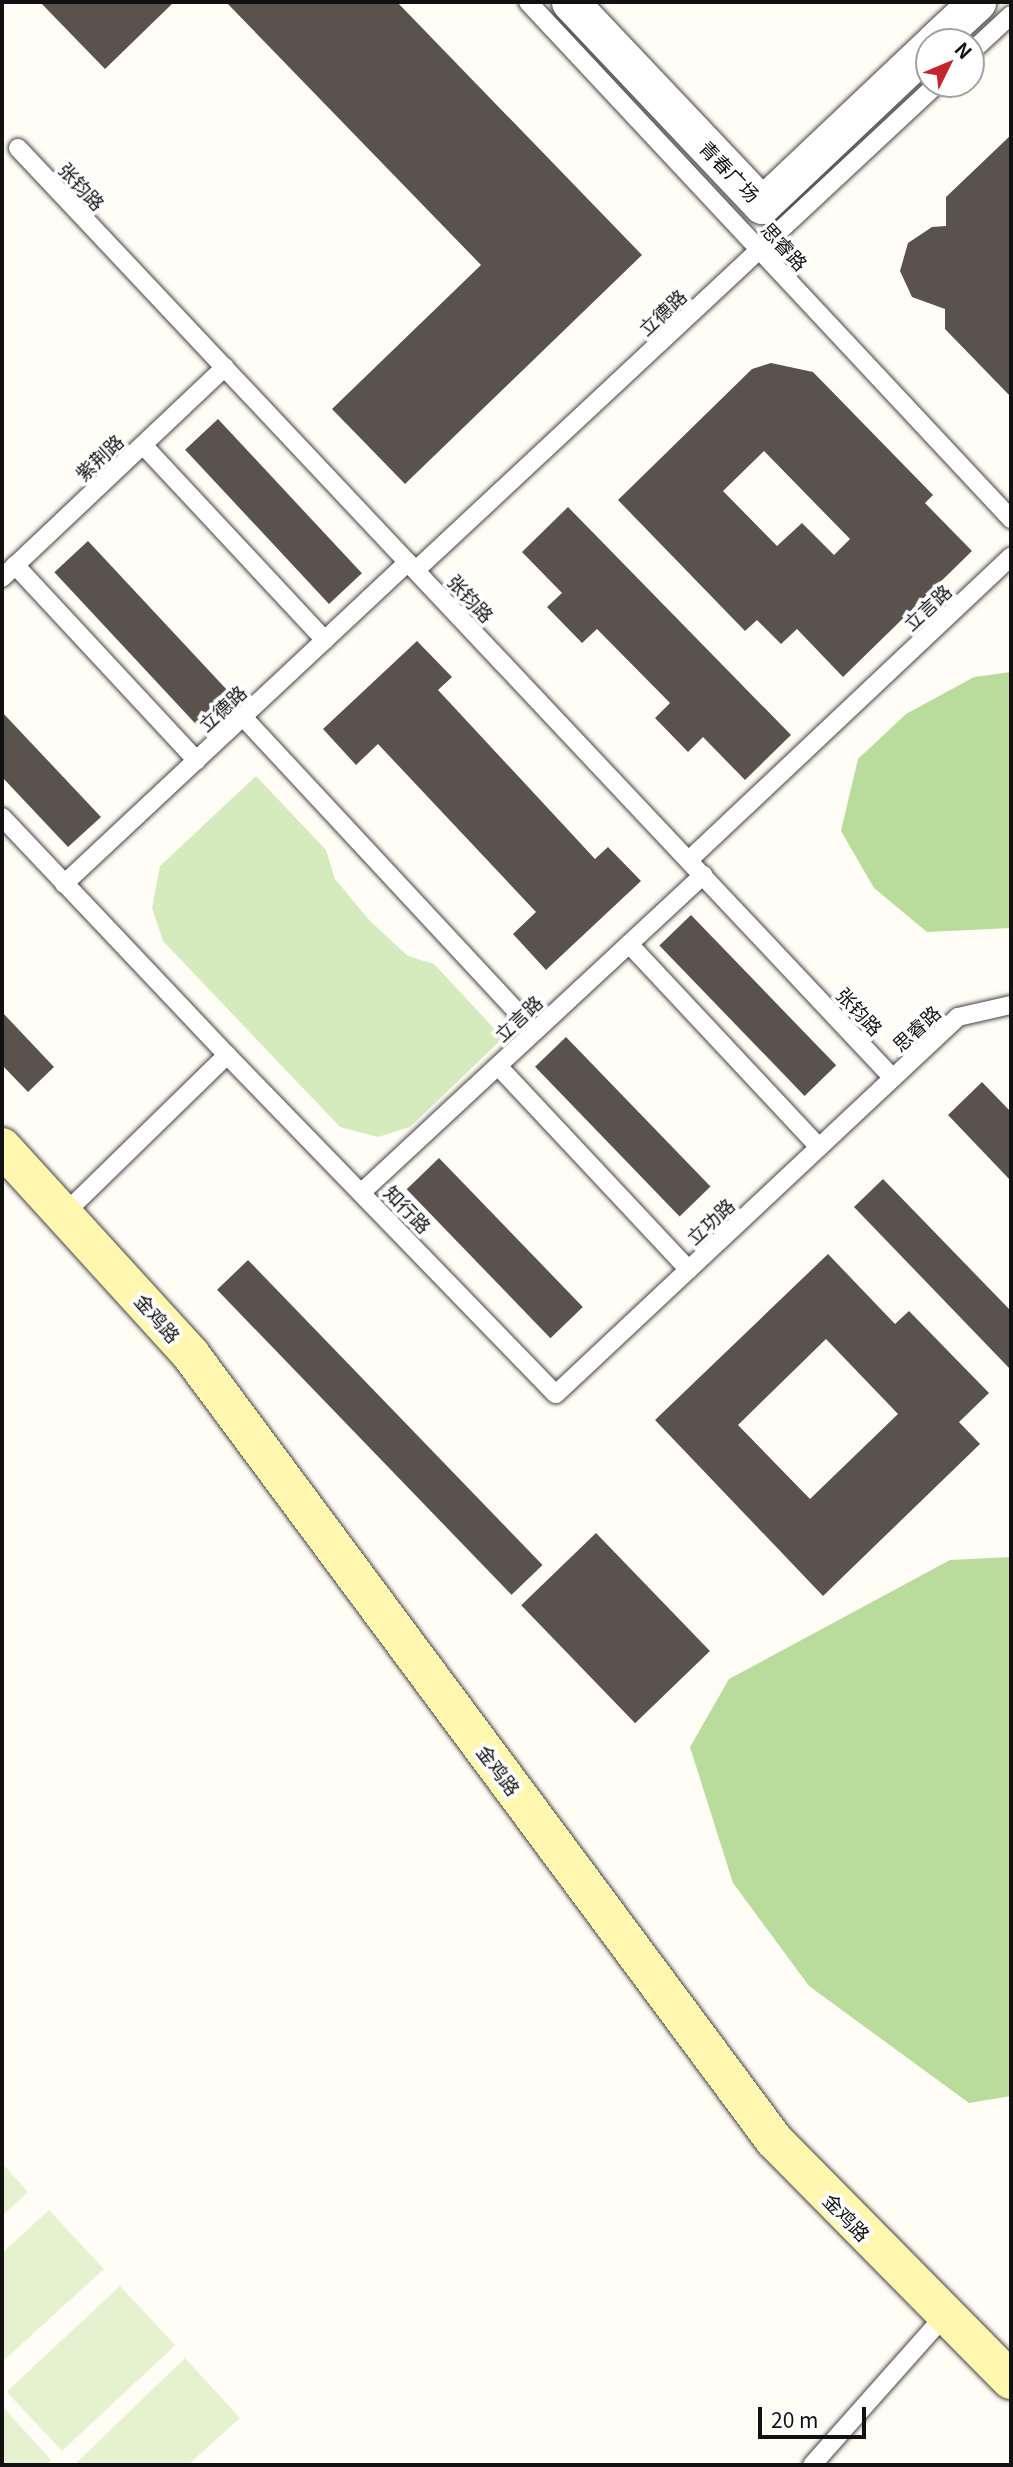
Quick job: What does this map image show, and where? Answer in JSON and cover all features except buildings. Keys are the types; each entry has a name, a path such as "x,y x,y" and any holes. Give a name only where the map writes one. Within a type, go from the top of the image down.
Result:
{"main road":[{"name":"金鸡路","path":"2,1147 65,1213 191,1355 774,2140 1011,2380"}],"street":[{"name":"青春广场","path":"570,2 762,205 915,60"},
{"path":"972,28 1001,17"}],"lane":[{"name":"思睿路","path":"528,2 1011,519"},
{"path":"985,36 1001,17"},
{"name":"立德路","path":"65,884 325,640 412,566 922,98"},
{"name":"张钧路","path":"18,148 893,1078"},
{"name":"紫荆路","path":"8,572 225,367"},
{"path":"143,444 325,640"},
{"name":"立言路","path":"689,860 1011,557"},
{"path":"8,572 197,761"},
{"path":"243,718 535,1031"},
{"name":"知行路","path":"2,817 227,1055 556,1394"},
{"name":"立言路","path":"362,1192 703,875"},
{"path":"629,944 819,1147"},
{"name":"思睿路","path":"893,1078 958,1017 1011,1005"},
{"path":"65,1213 227,1055"},
{"path":"498,1066 689,1270"},
{"name":"立功路","path":"556,1394 893,1078"},
{"path":"812,2465 944,2315"}],"green space":[{"path":"1011,672 1011,928 927,932 874,888 841,831 858,759 906,714 974,677"},
{"path":"256,776 326,850 335,879 370,921 408,956 434,964 503,1038 410,1127 378,1137 340,1127 163,941 152,908 160,866"},
{"path":"1011,1557 1011,2096 969,2103 809,1986 733,1883 690,1747 729,1679 950,1560"},
{"path":"2,2163 28,2192 2,2216"},
{"path":"49,2210 104,2269 2,2362 2,2253"},
{"path":"120,2286 175,2345 62,2451 7,2392"},
{"path":"185,2358 240,2418 188,2465 74,2465"},
{"path":"2,2406 51,2460 46,2465 2,2465"}]}
